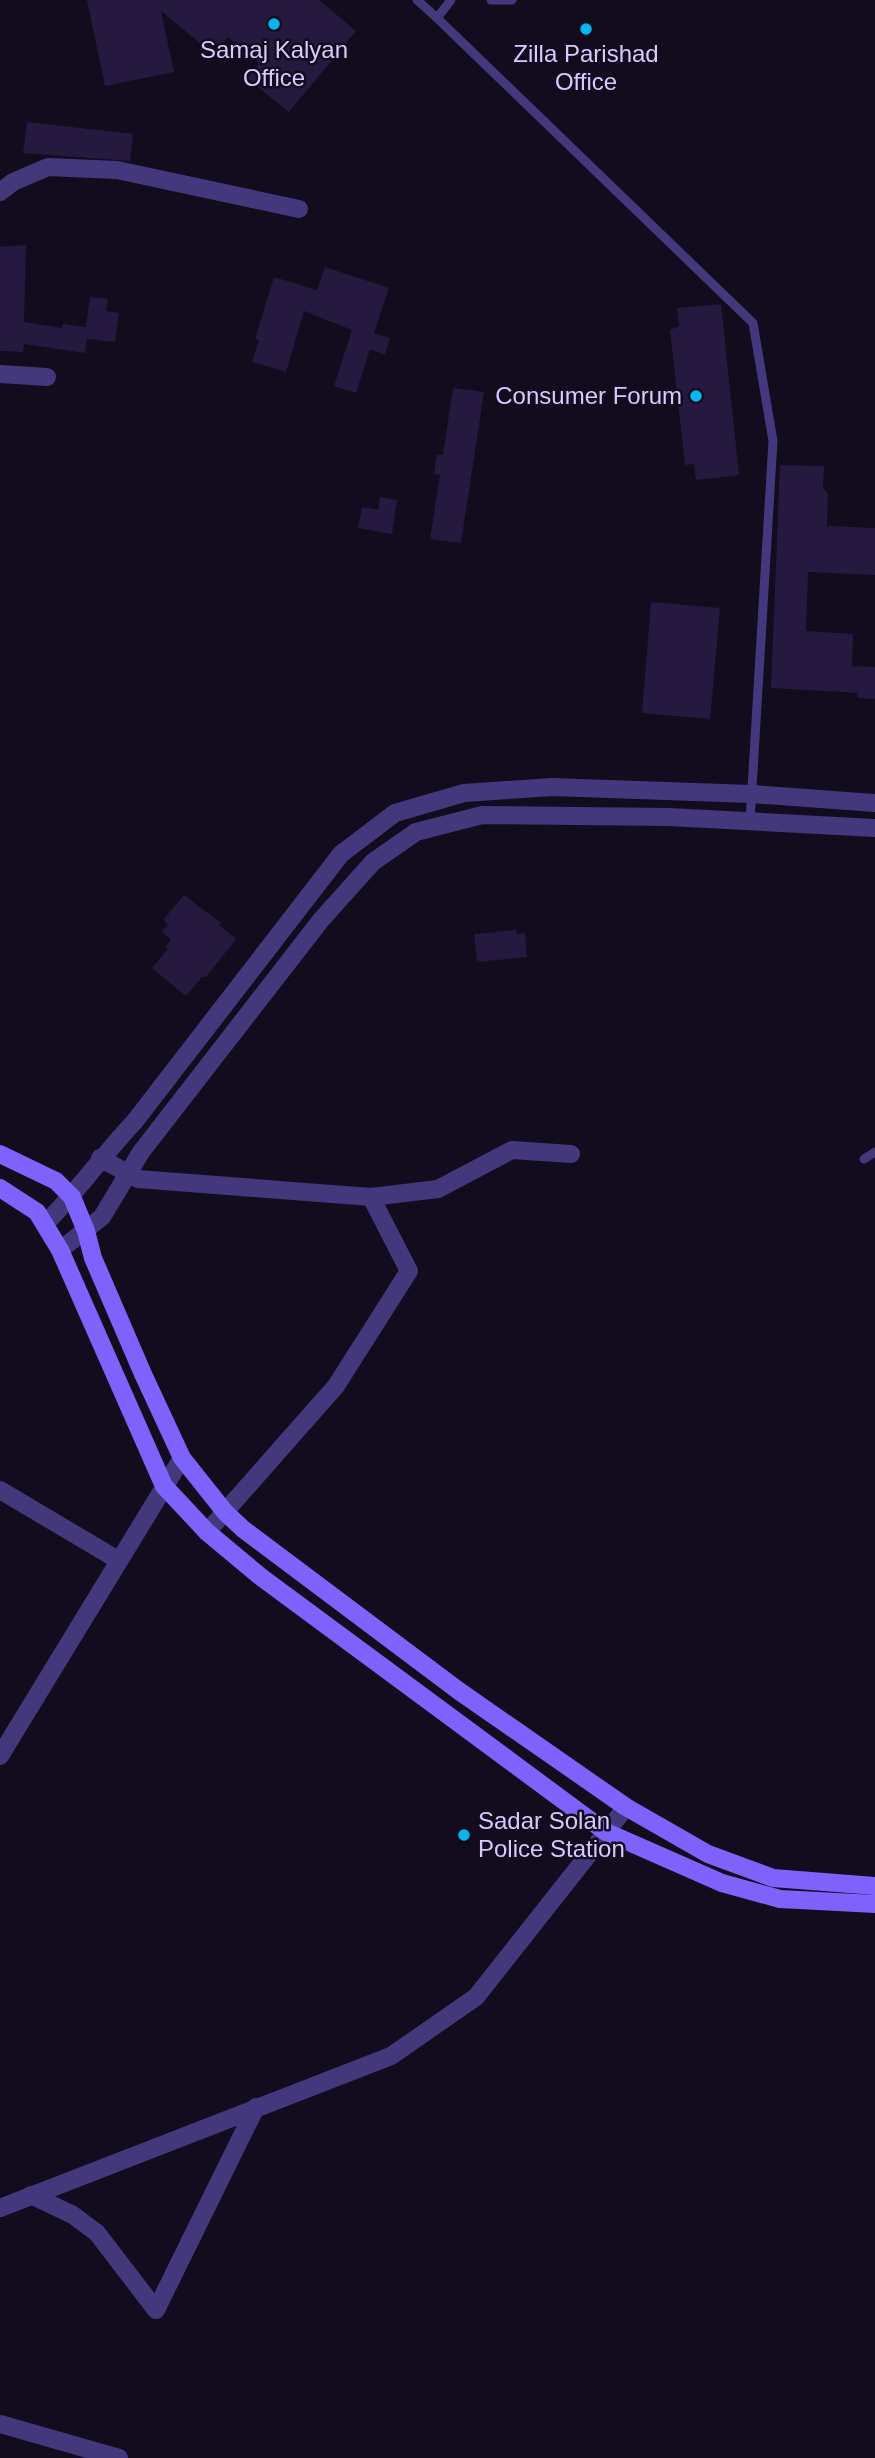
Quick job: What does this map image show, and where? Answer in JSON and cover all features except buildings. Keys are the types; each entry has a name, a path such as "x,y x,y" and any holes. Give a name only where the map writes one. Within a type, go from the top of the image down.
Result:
{"main road":[{"path":"0,1154 55,1181 72,1197 86,1231 93,1258 182,1458 225,1512 243,1529 459,1691 626,1807 708,1854 773,1878 875,1886"},
{"path":"0,1188 37,1212 45,1224 60,1250 164,1486 208,1532 284,1593 606,1832 722,1883 780,1899 875,1904"}],"street":[{"path":"0,192 13,182 48,167 117,170 299,209"},
{"path":"0,374 47,377"},
{"path":"45,1224 72,1197 100,1158 135,1121 341,854 395,813 464,793 552,787 752,794 875,803"},
{"path":"60,1250 102,1217 141,1152 321,920 373,862 416,832 482,815 669,817 875,828"},
{"path":"100,1158 138,1179 372,1198 438,1189 512,1150 571,1154"},
{"path":"208,1532 336,1387 409,1271 372,1198"},
{"path":"0,1756 182,1458"},
{"path":"0,1490 118,1560"},
{"path":"0,2207 391,2056 475,1997 626,1807"},
{"path":"32,2195 73,2215 97,2233 156,2310 256,2107"},
{"path":"0,2424 119,2458"}],"lane":[{"path":"417,0 753,323 773,441 750,821"},
{"path":"436,18 450,0"},
{"path":"491,0 512,0"},
{"path":"864,1159 875,1152"}],"place":[{"name":"Samaj Kalyan Office","path":"274,24"},
{"name":"Zilla Parishad Office","path":"586,29"},
{"name":"Consumer Forum","path":"696,396"},
{"name":"Sadar Solan Police Station","path":"464,1835"}]}
